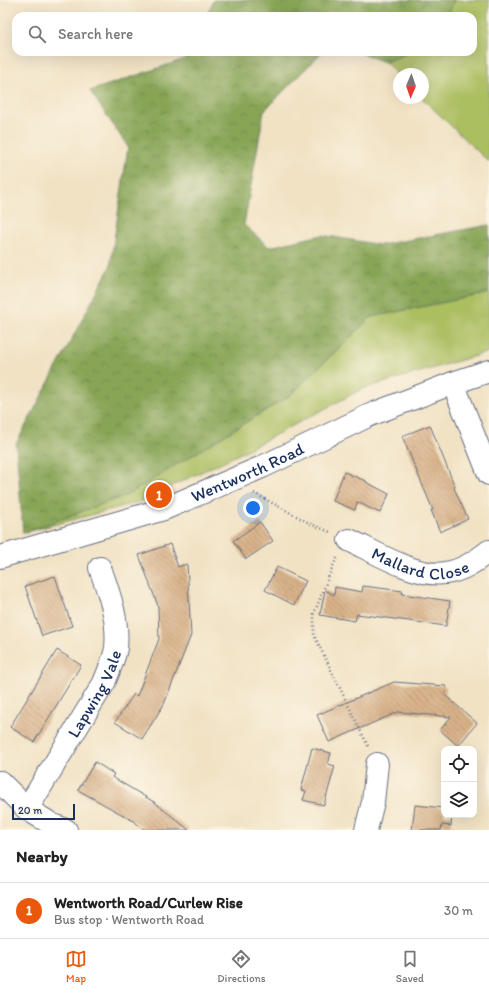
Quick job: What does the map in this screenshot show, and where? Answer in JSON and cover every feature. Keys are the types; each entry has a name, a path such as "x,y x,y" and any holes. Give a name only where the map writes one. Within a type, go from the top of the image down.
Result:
{"street":[{"name":"Wentworth Road","path":"0,557 164,508 262,467 370,415 453,383 489,371"},
{"path":"453,383 489,474"},
{"name":"Mallard Close","path":"349,540 408,568 427,573 445,574 462,568 476,561 489,551"},
{"name":"Lapwing Vale","path":"27,809 104,683 116,648 116,627 110,596 100,568"},
{"path":"366,830 373,802 377,764"},
{"path":"0,782 27,809 53,825 66,830"}],"path":[{"path":"230,480 311,524 349,540 332,568 314,614 314,635 377,764"}],"green space":[{"path":"214,0 454,0 450,12 208,12"},
{"path":"454,0 489,0 489,162 428,104 429,68 393,68 393,70 385,62 401,56 477,56 477,12 450,12"},
{"path":"187,56 318,56 264,111 244,225 269,247 322,235 381,245 489,225 489,293 371,317 289,396 127,495 23,533 16,444 110,267 128,147 90,91 185,59"},
{"path":"369,56 401,56 385,62"},
{"path":"489,293 489,352 362,389 245,451 139,502 23,533 127,495 289,396 371,317"}],"building":[{"path":"430,425 455,487 454,488 468,519 440,532 431,510 433,510 402,436"},
{"path":"344,472 366,481 389,494 380,513 357,502 355,510 333,501"},
{"path":"260,522 273,541 246,559 233,541"},
{"path":"170,544 178,567 187,564 191,635 164,704 142,739 115,722 134,694 137,696 159,639 158,606 139,555"},
{"path":"277,567 306,581 294,605 265,590"},
{"path":"55,576 72,626 42,636 25,586"},
{"path":"363,586 403,591 402,594 450,601 446,626 357,614 355,621 320,615 325,590 334,595 335,587 362,592"},
{"path":"57,650 81,665 34,742 10,727"},
{"path":"394,682 446,686 445,695 477,723 458,746 440,730 451,717 398,712 329,742 317,715"},
{"path":"312,748 331,753 328,764 335,766 324,805 303,800 306,791 301,790"},
{"path":"95,762 114,774 112,777 154,802 189,830 145,830 132,820 78,790"},
{"path":"415,805 441,808 441,818 452,818 451,826 442,825 441,830 412,830"}],"place":[{"name":"Wentworth Road/Curlew Rise","path":"159,495"}]}
